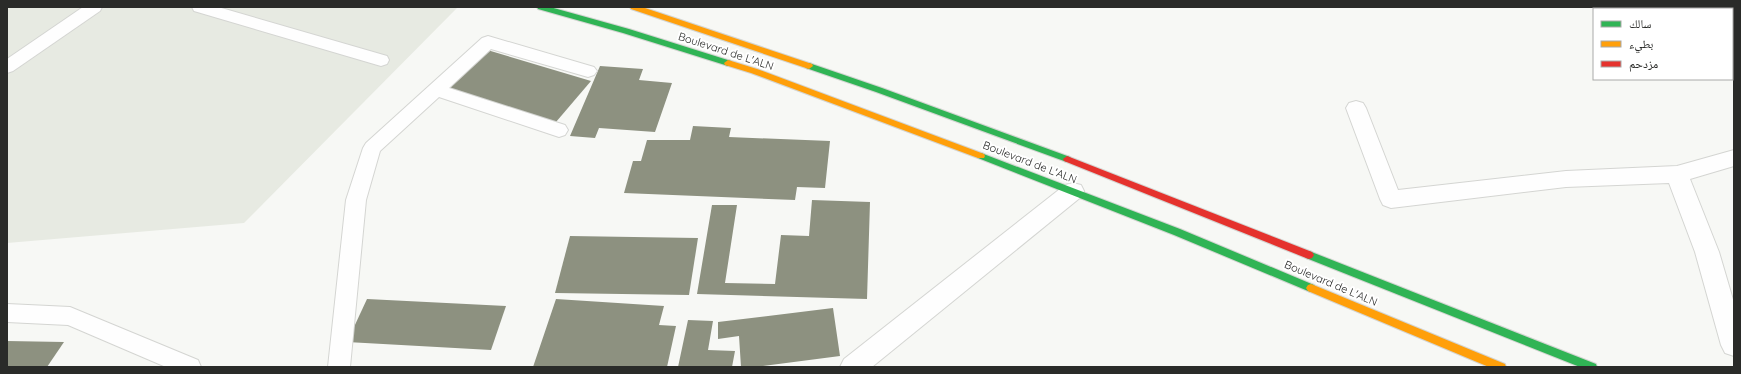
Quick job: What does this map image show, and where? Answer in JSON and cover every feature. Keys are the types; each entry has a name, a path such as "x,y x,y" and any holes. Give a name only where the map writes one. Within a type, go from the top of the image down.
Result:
{"main road":[{"name":"Boulevard de L'ALN","path":"541,7 626,31 754,71 1073,191 1177,232 1501,367"},
{"name":"Boulevard de L'ALN","path":"634,7 879,90 1094,169 1592,367"}],"street":[{"path":"1356,108 1391,199 1566,179 1677,174 1734,158"},
{"path":"1677,174 1707,252 1734,345"},
{"path":"852,367 1073,191"}],"lane":[{"path":"7,67 94,7"},
{"path":"200,7 381,60"},
{"path":"339,367 356,200 372,148 488,42 588,71"},
{"path":"436,90 559,130"},
{"path":"7,313 70,316 190,367"}],"shaded area":[{"path":"7,7 458,7 244,223 7,243"}],"building":[{"path":"484,49 591,81 556,122 446,87"},
{"path":"600,66 643,69 639,80 672,83 655,132 599,128 595,138 570,136"},
{"path":"693,126 731,128 729,137 830,141 825,188 797,187 795,200 624,193 633,161 641,161 647,140 690,140"},
{"path":"812,200 870,202 867,299 697,294 712,205 737,205 725,283 775,284 781,235 809,236"},
{"path":"570,236 698,238 689,295 555,293"},
{"path":"367,299 506,306 491,350 347,342"},
{"path":"556,299 664,306 659,325 676,326 667,367 533,367"},
{"path":"833,308 840,356 763,367 741,367 739,336 718,339 718,322"},
{"path":"688,320 713,321 708,350 735,351 732,367 678,367"},
{"path":"7,341 64,342 47,367 7,367"}],"traffic: fast":[{"path":"541,7 626,31 728,63"},
{"path":"809,66 1067,159"},
{"path":"981,156 1177,232 1311,288"},
{"path":"1309,255 1592,367"}],"traffic: slow":[{"path":"634,7 809,66"},
{"path":"728,63 754,71 981,156"},
{"path":"1311,288 1501,367"}],"traffic: jam":[{"path":"1067,159 1309,255"}]}
